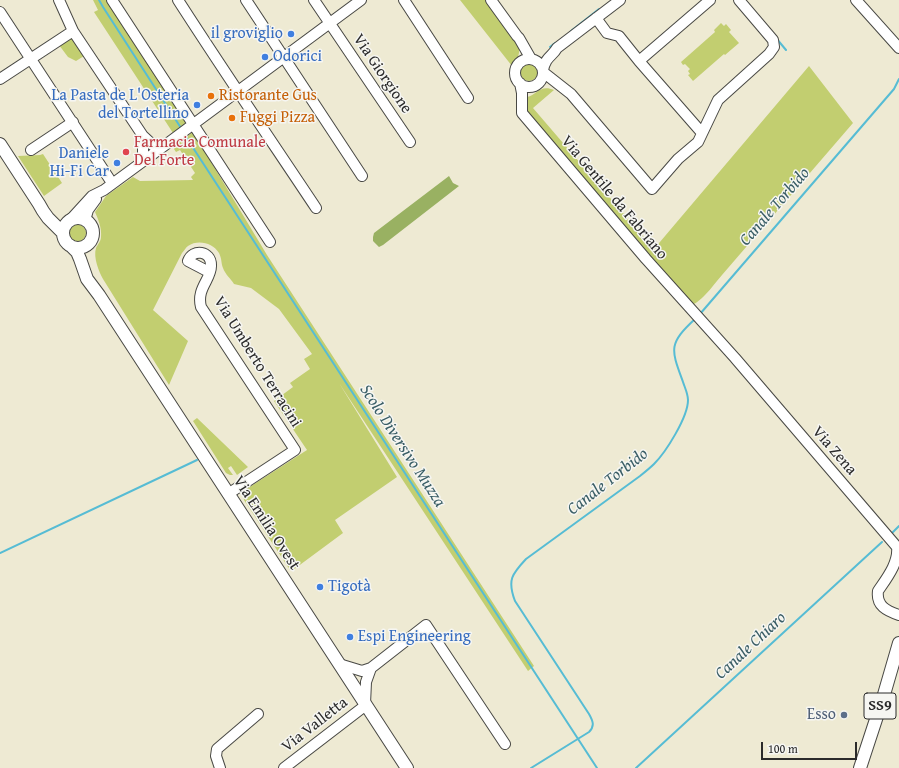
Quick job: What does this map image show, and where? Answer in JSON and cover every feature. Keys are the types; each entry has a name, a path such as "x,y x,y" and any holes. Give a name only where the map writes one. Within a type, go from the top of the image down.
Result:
{"main road":[{"path":"0,144 39,204 67,224"},
{"path":"81,218 92,227 93,232 87,245 81,247 71,246 64,240 67,224 81,218"},
{"name":"Via Emilia Ovest","path":"90,241 87,254 88,263 99,295"},
{"name":"Via Emilia Ovest","path":"71,246 77,252 87,279 99,295 408,768"},
{"name":"SS9","path":"860,768 899,643"}],"street":[{"path":"59,0 72,31 143,140 150,155"},
{"path":"112,0 270,242"},
{"path":"178,0 316,208"},
{"path":"246,0 362,176"},
{"name":"Via Giorgione","path":"314,0 410,142"},
{"path":"85,220 92,203 112,182 238,92 361,0"},
{"path":"404,0 468,98"},
{"path":"491,0 521,40 532,59 539,63 543,71 565,88 652,189 678,159 698,142 718,100 769,55 774,47 773,40 739,0"},
{"path":"519,63 526,59 532,59 546,54 554,48 557,48 620,0"},
{"path":"639,61 710,0"},
{"path":"856,0 899,48"},
{"path":"0,12 112,182"},
{"path":"596,18 607,33 619,36 702,133"},
{"path":"0,79 72,31"},
{"path":"517,36 522,49 519,63 515,71 517,80 526,86 549,82 565,88"},
{"path":"522,101 542,79 546,60 556,51 557,48"},
{"name":"Via Gentile da Fabriano","path":"520,83 522,93 522,113 692,311"},
{"path":"31,150 72,122"},
{"path":"143,140 150,155"},
{"path":"67,224 86,201 104,190"},
{"name":"Via Umberto Terracini","path":"209,272 200,295 201,307 294,448 227,491"},
{"name":"Via Zena","path":"692,311 735,358 897,547 897,561 878,591 878,595 882,606 886,610 899,615"},
{"path":"351,682 355,676 367,671 426,625 505,744"},
{"path":"339,664 367,671"},
{"path":"365,704 367,671"},
{"name":"Via Valletta","path":"284,768 365,704"},
{"path":"220,768 216,756 217,749 258,714"}],"green space":[{"path":"93,0 107,0 187,124 175,133 173,133 94,12 98,10"},
{"path":"460,0 488,0 519,47 518,57 512,66"},
{"path":"721,23 724,26 726,24 731,30 729,32 739,43 693,81 688,75 690,74 688,71 690,69 681,62 715,32 714,30"},
{"path":"72,37 84,56 76,61 68,57 59,45"},
{"path":"529,63 535,66 538,72 535,78 529,81 523,78 520,72 523,66"},
{"path":"809,66 853,123 708,292 699,301 691,305 526,115 527,97 545,88 554,90 533,108 654,249"},
{"path":"193,132 267,255 534,666 528,671 339,383 397,477 335,520 343,533 293,570 290,570 244,500 243,496 245,490 307,450 274,401 293,387 290,383 310,369 304,359 312,354 279,309 251,288 234,284 222,266 219,253 213,247 205,243 196,243 187,247 182,253 153,310 188,341 169,385 103,279 95,256 96,248 100,240 101,230 95,212 106,196 133,177 140,181 193,180 191,177 195,173 180,150 176,152 174,146"},
{"path":"43,154 62,183 44,196 18,156"},
{"path":"449,176 453,183 459,186 383,245 379,247 373,241 374,233"},
{"path":"77,224 83,227 86,233 83,239 77,242 71,239 68,233 71,227"},
{"path":"197,418 248,467 237,475 231,466 228,468 233,475 226,473 193,421"}],"waterway":[{"name":"Scolo Diversivo Muzza","path":"99,0 181,128"},
{"path":"571,31 599,9"},
{"path":"776,38 786,50"},
{"path":"550,47 555,43"},
{"name":"Canale Torbido","path":"700,314 894,89 899,79"},
{"name":"Scolo Diversivo Muzza","path":"186,137 597,768"},
{"name":"Canale Torbido","path":"531,768 589,732 593,723 589,714 515,601 511,588 512,578 514,573 526,559 640,476 659,459 676,434 687,407 688,396 676,362 674,348 680,335 695,319"},
{"path":"0,553 197,460"},
{"name":"Canale Chiaro","path":"890,535 899,526"},
{"name":"Canale Chiaro","path":"636,768 882,542"}],"place":[{"name":"il groviglio","path":"291,34"},
{"name":"Odorici","path":"265,57"},
{"name":"Ristorante Gus","path":"211,96"},
{"name":"La Pasta de L'Osteria del Tortellino","path":"197,105"},
{"name":"Fuggi Pizza","path":"232,118"},
{"name":"Farmacia Comunale Del Forte","path":"126,152"},
{"name":"Daniele Hi-Fi Car","path":"117,163"},
{"name":"Tigotà","path":"320,587"},
{"name":"Espi Engineering","path":"350,637"},
{"name":"Esso","path":"844,715"}]}
